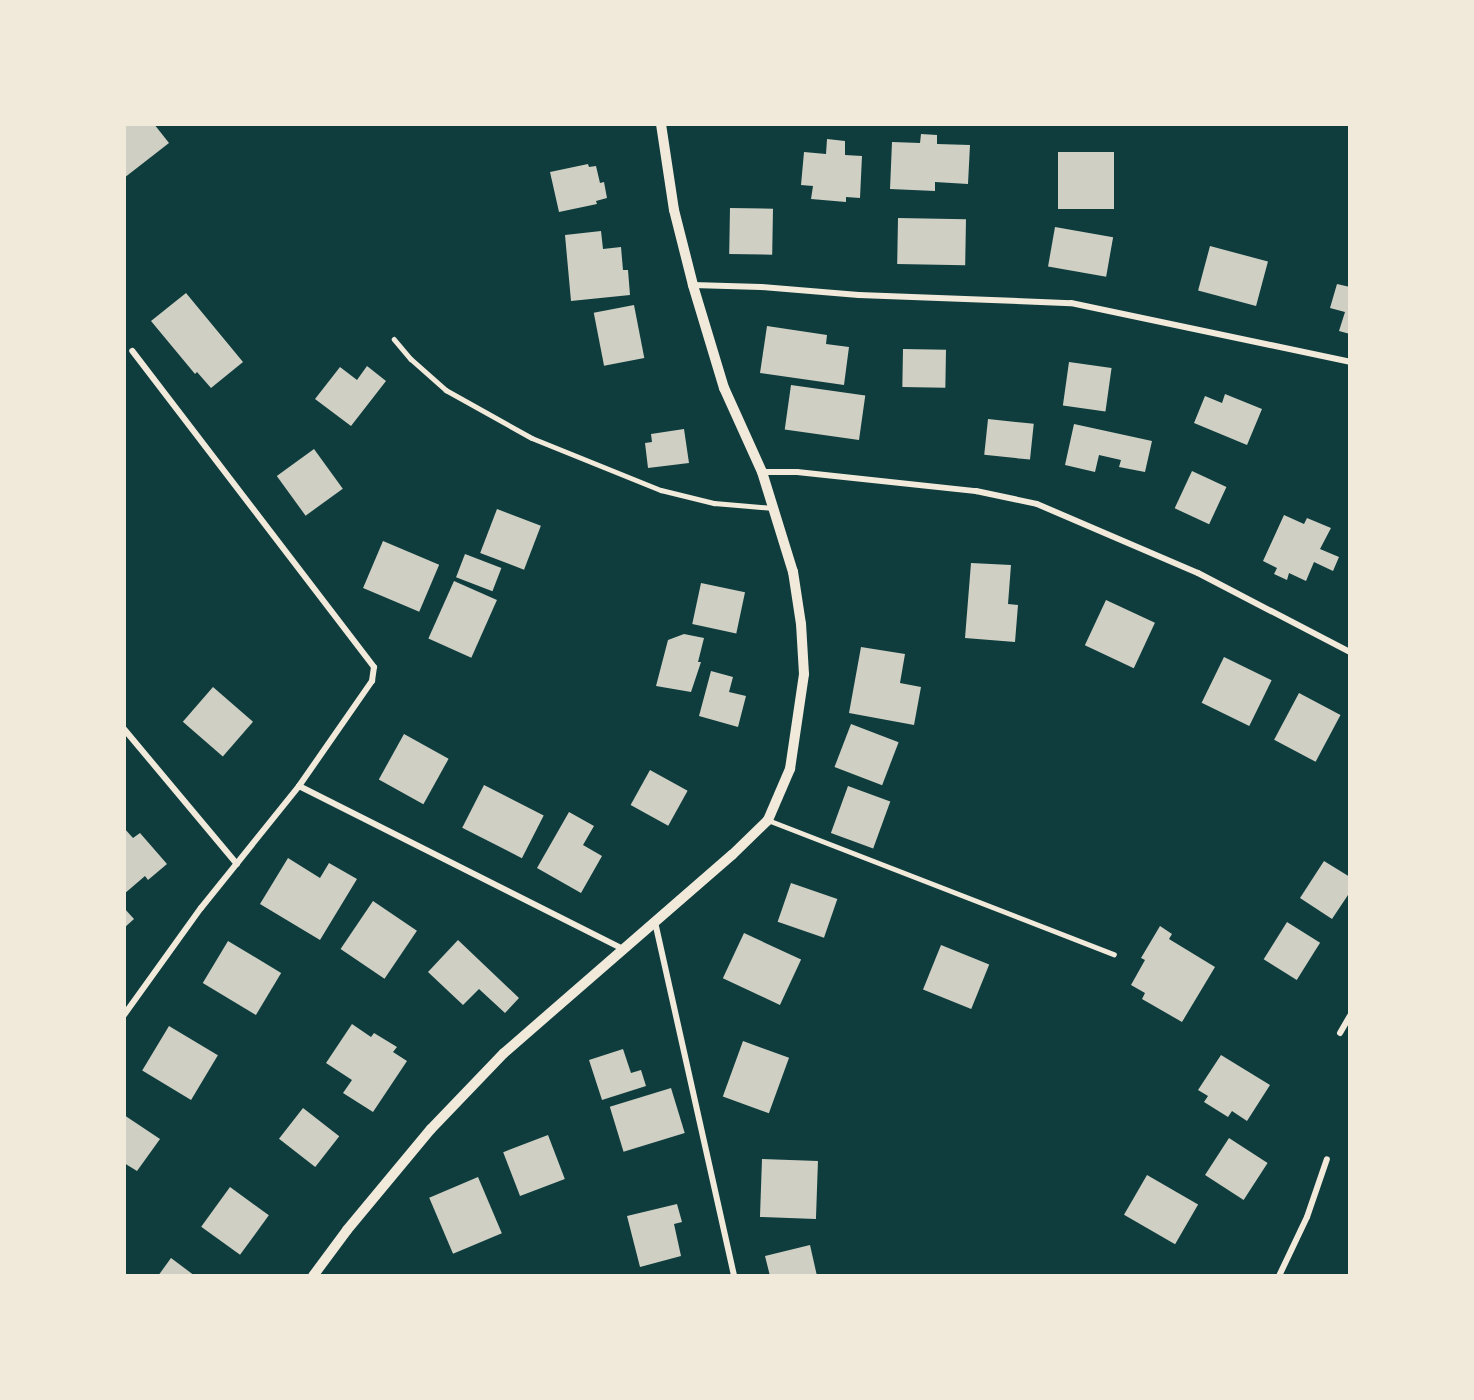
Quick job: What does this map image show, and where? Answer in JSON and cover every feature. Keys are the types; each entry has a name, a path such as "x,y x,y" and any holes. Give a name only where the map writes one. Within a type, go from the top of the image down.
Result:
{"street":[{"path":"313,1275 387,1181 465,1092 504,1053 768,820 790,769 804,674 801,624 793,572 762,472 724,388 693,285 674,210 661,124"},
{"path":"693,285 760,287 858,295 1071,303 1350,362"},
{"path":"124,1015 201,908 299,786 372,681 374,667 132,351"},
{"path":"762,472 797,472 976,491 1037,504 1198,573 1350,652"},
{"path":"124,729 237,864"},
{"path":"299,786 623,949"},
{"path":"655,922 734,1275"},
{"path":"1340,1033 1350,1016"},
{"path":"1279,1275 1307,1216 1326,1159"}],"lane":[{"path":"394,339 411,359 446,390 532,438 661,490 687,498 744,507 775,508"},
{"path":"768,820 1114,954"}],"building":[{"path":"124,124 154,124 169,143 124,178"},
{"path":"921,134 937,135 937,144 970,145 968,184 935,182 935,191 890,189 892,142 920,143"},
{"path":"827,139 845,141 845,155 862,156 860,198 846,197 846,202 811,199 813,186 801,185 804,152 826,154"},
{"path":"1058,152 1114,152 1114,209 1058,209"},
{"path":"588,164 589,167 596,166 600,183 604,182 607,198 596,201 597,204 559,212 550,172"},
{"path":"730,208 773,209 772,255 729,254"},
{"path":"898,218 966,219 965,265 897,264"},
{"path":"1055,227 1113,237 1106,277 1048,266"},
{"path":"601,231 603,249 621,247 623,270 628,270 630,295 571,301 565,235"},
{"path":"1210,246 1268,262 1256,306 1198,290"},
{"path":"1337,284 1350,287 1350,334 1339,331 1345,312 1330,308"},
{"path":"186,293 243,362 211,388 197,372 195,374 151,321"},
{"path":"634,305 644,358 604,366 594,313"},
{"path":"767,326 827,335 826,344 849,347 844,385 760,373"},
{"path":"903,349 946,350 945,388 902,387"},
{"path":"1069,362 1112,368 1105,412 1063,406"},
{"path":"367,366 386,381 351,426 315,399 340,367 357,380"},
{"path":"791,385 865,395 859,440 785,430"},
{"path":"1225,394 1262,409 1247,445 1194,423 1205,396 1222,403"},
{"path":"988,419 1034,424 1030,460 984,455"},
{"path":"1074,424 1152,441 1145,472 1119,467 1121,460 1099,455 1095,472 1065,465"},
{"path":"684,429 689,463 648,468 645,443 652,442 651,434"},
{"path":"314,449 343,489 306,516 277,476"},
{"path":"1192,471 1226,487 1209,524 1175,508"},
{"path":"497,509 541,526 524,570 480,553"},
{"path":"1284,515 1304,524 1307,518 1331,528 1320,549 1339,557 1333,571 1314,562 1306,581 1289,573 1287,580 1274,574 1277,568 1263,561"},
{"path":"383,541 439,565 419,612 363,588"},
{"path":"465,554 501,568 492,591 456,577"},
{"path":"971,563 1011,565 1008,604 1018,605 1015,642 965,638"},
{"path":"454,581 497,600 471,658 428,639"},
{"path":"701,583 745,592 736,633 692,624"},
{"path":"1106,600 1155,623 1134,668 1085,645"},
{"path":"684,634 704,638 698,662 701,662 691,692 656,686 668,640"},
{"path":"861,647 905,654 900,683 921,687 914,725 849,713"},
{"path":"1224,657 1272,680 1249,726 1202,703"},
{"path":"711,671 733,677 729,692 746,696 738,727 699,716"},
{"path":"213,687 253,722 223,756 183,722"},
{"path":"1299,693 1340,715 1316,762 1274,740"},
{"path":"851,724 899,742 882,785 835,767"},
{"path":"404,734 449,759 423,804 379,779"},
{"path":"650,770 688,791 668,826 631,805"},
{"path":"484,785 544,815 522,858 462,828"},
{"path":"848,786 890,801 873,848 831,833"},
{"path":"569,812 594,826 583,845 602,856 581,893 537,868"},
{"path":"124,828 133,838 140,833 167,864 148,880 145,876 124,894"},
{"path":"288,858 320,878 329,863 357,879 320,940 260,904"},
{"path":"1324,861 1350,877 1350,892 1332,919 1300,898"},
{"path":"791,883 837,899 824,938 778,922"},
{"path":"373,901 417,931 385,979 341,949"},
{"path":"124,908 134,919 124,928"},
{"path":"1287,922 1320,943 1297,980 1264,959"},
{"path":"1160,926 1172,934 1169,939 1215,967 1182,1022 1142,999 1145,993 1131,985 1145,960 1141,958"},
{"path":"744,933 801,960 780,1005 723,978"},
{"path":"458,940 519,998 505,1013 479,989 463,1005 428,972"},
{"path":"228,941 281,973 256,1015 203,983"},
{"path":"941,945 989,964 971,1009 923,990"},
{"path":"352,1024 371,1037 374,1033 397,1047 393,1052 407,1061 373,1112 343,1093 352,1080 326,1063"},
{"path":"169,1026 218,1055 191,1100 142,1071"},
{"path":"743,1041 789,1058 769,1113 723,1096"},
{"path":"623,1049 631,1073 641,1070 646,1086 602,1100 589,1060"},
{"path":"1221,1055 1270,1085 1247,1121 1232,1111 1228,1117 1204,1102 1208,1096 1198,1090"},
{"path":"671,1088 685,1133 624,1152 610,1107"},
{"path":"303,1108 339,1136 315,1167 279,1139"},
{"path":"124,1115 160,1139 137,1171 124,1163"},
{"path":"548,1135 565,1179 520,1196 503,1152"},
{"path":"1229,1138 1268,1163 1244,1200 1205,1175"},
{"path":"762,1159 818,1161 816,1219 760,1217"},
{"path":"1147,1175 1198,1204 1175,1244 1124,1215"},
{"path":"478,1177 502,1233 453,1254 429,1198"},
{"path":"230,1187 269,1215 240,1255 201,1227"},
{"path":"677,1204 682,1222 674,1224 681,1256 640,1267 627,1216"},
{"path":"810,1245 817,1276 770,1276 765,1256"},
{"path":"171,1258 195,1276 158,1276"}]}
